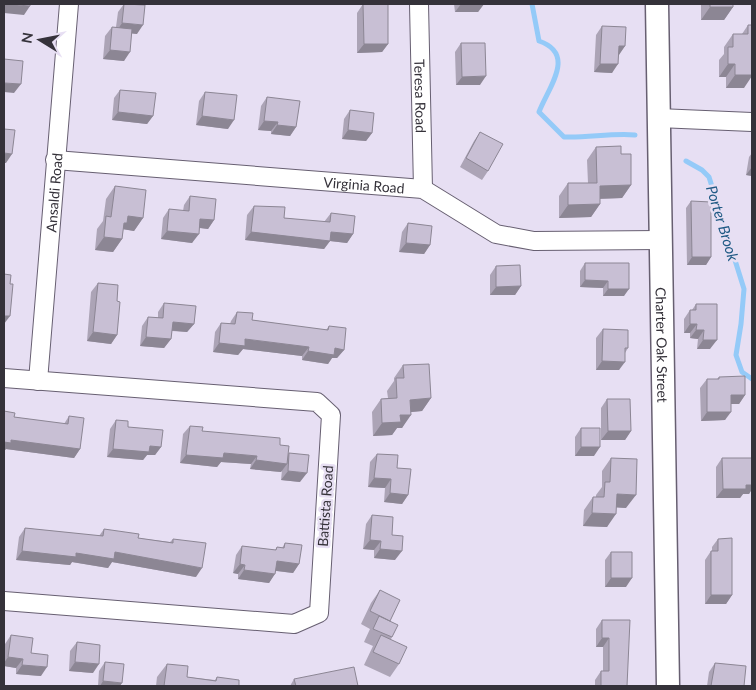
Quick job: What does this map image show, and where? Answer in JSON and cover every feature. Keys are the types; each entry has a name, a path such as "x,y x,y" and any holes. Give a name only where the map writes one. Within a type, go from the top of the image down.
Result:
{"main road":[{"name":"Charter Oak Street","path":"657,4 668,686"}],"street":[{"name":"Ansaldi Road","path":"38,381 69,4"},
{"name":"Teresa Road","path":"419,4 423,189"},
{"path":"658,118 752,122"},
{"name":"Virginia Road","path":"55,160 423,189 496,234 534,241 660,240"},
{"name":"Battista Road","path":"4,378 317,402 331,415 318,612 294,624 4,600"}],"building":[{"path":"5,4 30,4 30,6"},
{"path":"124,4 145,5 143,25 122,23"},
{"path":"363,4 388,4 388,44 364,44"},
{"path":"710,4 733,4 733,7 710,7"},
{"path":"748,25 752,25 752,75 735,75 735,64 728,64 728,47 733,47 733,34 748,34"},
{"path":"602,26 626,27 625,46 619,46 618,64 600,64"},
{"path":"112,27 132,29 130,52 110,50"},
{"path":"461,43 485,43 486,76 462,77"},
{"path":"4,59 23,61 21,84 4,83"},
{"path":"120,90 156,93 153,116 118,112"},
{"path":"205,92 237,95 234,120 202,116"},
{"path":"267,97 300,101 296,127 277,125 278,122 264,121"},
{"path":"350,110 374,113 372,133 348,130"},
{"path":"4,129 15,130 12,154 4,153"},
{"path":"480,132 503,144 488,171 466,158"},
{"path":"621,146 621,154 631,154 631,185 600,186 600,204 568,205 568,183 597,183 596,147"},
{"path":"115,186 146,190 143,218 128,216 127,223 124,223 122,239 104,237 106,216 111,217"},
{"path":"190,196 216,199 214,220 200,219 199,234 167,231 169,209 189,211"},
{"path":"691,201 711,202 711,257 692,257"},
{"path":"254,206 285,207 284,218 330,222 331,213 355,216 353,234 331,232 330,241 251,232"},
{"path":"408,223 432,226 430,245 406,243"},
{"path":"585,263 629,263 629,289 608,289 608,281 585,280"},
{"path":"520,265 521,286 496,287 496,266"},
{"path":"4,274 11,275 10,284 13,284 10,316 4,316"},
{"path":"98,283 118,285 117,301 120,302 117,335 93,332"},
{"path":"164,303 196,306 194,324 173,322 171,339 146,337 148,317 163,318"},
{"path":"696,304 717,304 717,340 703,340 704,330 696,330 697,324 690,324 690,310 696,310"},
{"path":"237,312 253,313 252,320 328,330 329,326 346,328 344,350 335,348 334,355 308,351 309,347 245,339 245,346 219,343 221,323 235,324"},
{"path":"603,329 628,330 628,348 625,348 625,362 602,361"},
{"path":"429,364 431,398 410,400 411,415 400,415 401,422 382,423 381,399 397,398 396,378 404,378 403,365"},
{"path":"745,376 745,395 731,395 731,412 707,412 707,379"},
{"path":"607,399 630,399 631,431 608,431"},
{"path":"4,411 15,413 14,417 68,424 69,416 84,418 80,449 11,440 11,443 4,442"},
{"path":"116,420 128,421 128,427 163,430 161,447 150,446 149,452 113,449"},
{"path":"190,426 203,427 202,431 280,438 280,445 289,446 287,464 256,460 257,456 224,453 223,458 186,455"},
{"path":"581,428 600,428 600,447 581,447"},
{"path":"289,453 309,455 307,473 288,471"},
{"path":"377,454 398,455 397,468 411,469 408,495 390,493 391,479 374,478"},
{"path":"611,458 637,459 636,495 617,494 616,514 592,513 593,497 604,497 605,482 610,482"},
{"path":"722,458 752,458 752,485 746,485 746,489 723,489"},
{"path":"372,515 393,517 392,535 403,536 402,551 380,549 381,541 370,540"},
{"path":"25,528 103,536 104,529 139,534 138,538 173,543 173,539 206,543 202,568 115,552 114,559 76,553 76,557 22,551"},
{"path":"732,538 732,595 711,595 711,551 718,551 718,539"},
{"path":"285,543 302,545 299,564 277,561 275,574 244,570 245,565 240,564 242,546 276,550 277,547 284,548"},
{"path":"611,552 632,552 632,578 611,578"},
{"path":"380,590 400,600 390,621 370,611"},
{"path":"379,616 398,625 392,637 373,629"},
{"path":"602,620 630,620 627,686 601,686 601,671 609,671 609,638 602,638"},
{"path":"11,635 33,638 31,653 48,655 47,667 22,665 23,659 8,657"},
{"path":"381,635 407,647 399,664 373,652"},
{"path":"77,642 100,645 99,664 75,662"},
{"path":"105,662 124,664 122,683 103,681"},
{"path":"715,663 746,666 744,686 711,686"},
{"path":"167,664 188,666 187,677 216,681 217,677 239,680 239,686 164,686"},
{"path":"354,667 358,686 296,686 294,679"}],"waterway":[{"name":"Porter Brook","path":"532,4 539,41 550,47 556,54 558,63 557,72 539,112 564,137 635,135"},
{"name":"Porter Brook","path":"686,161 702,170 709,177 744,289 736,355 742,372 752,379"}]}
